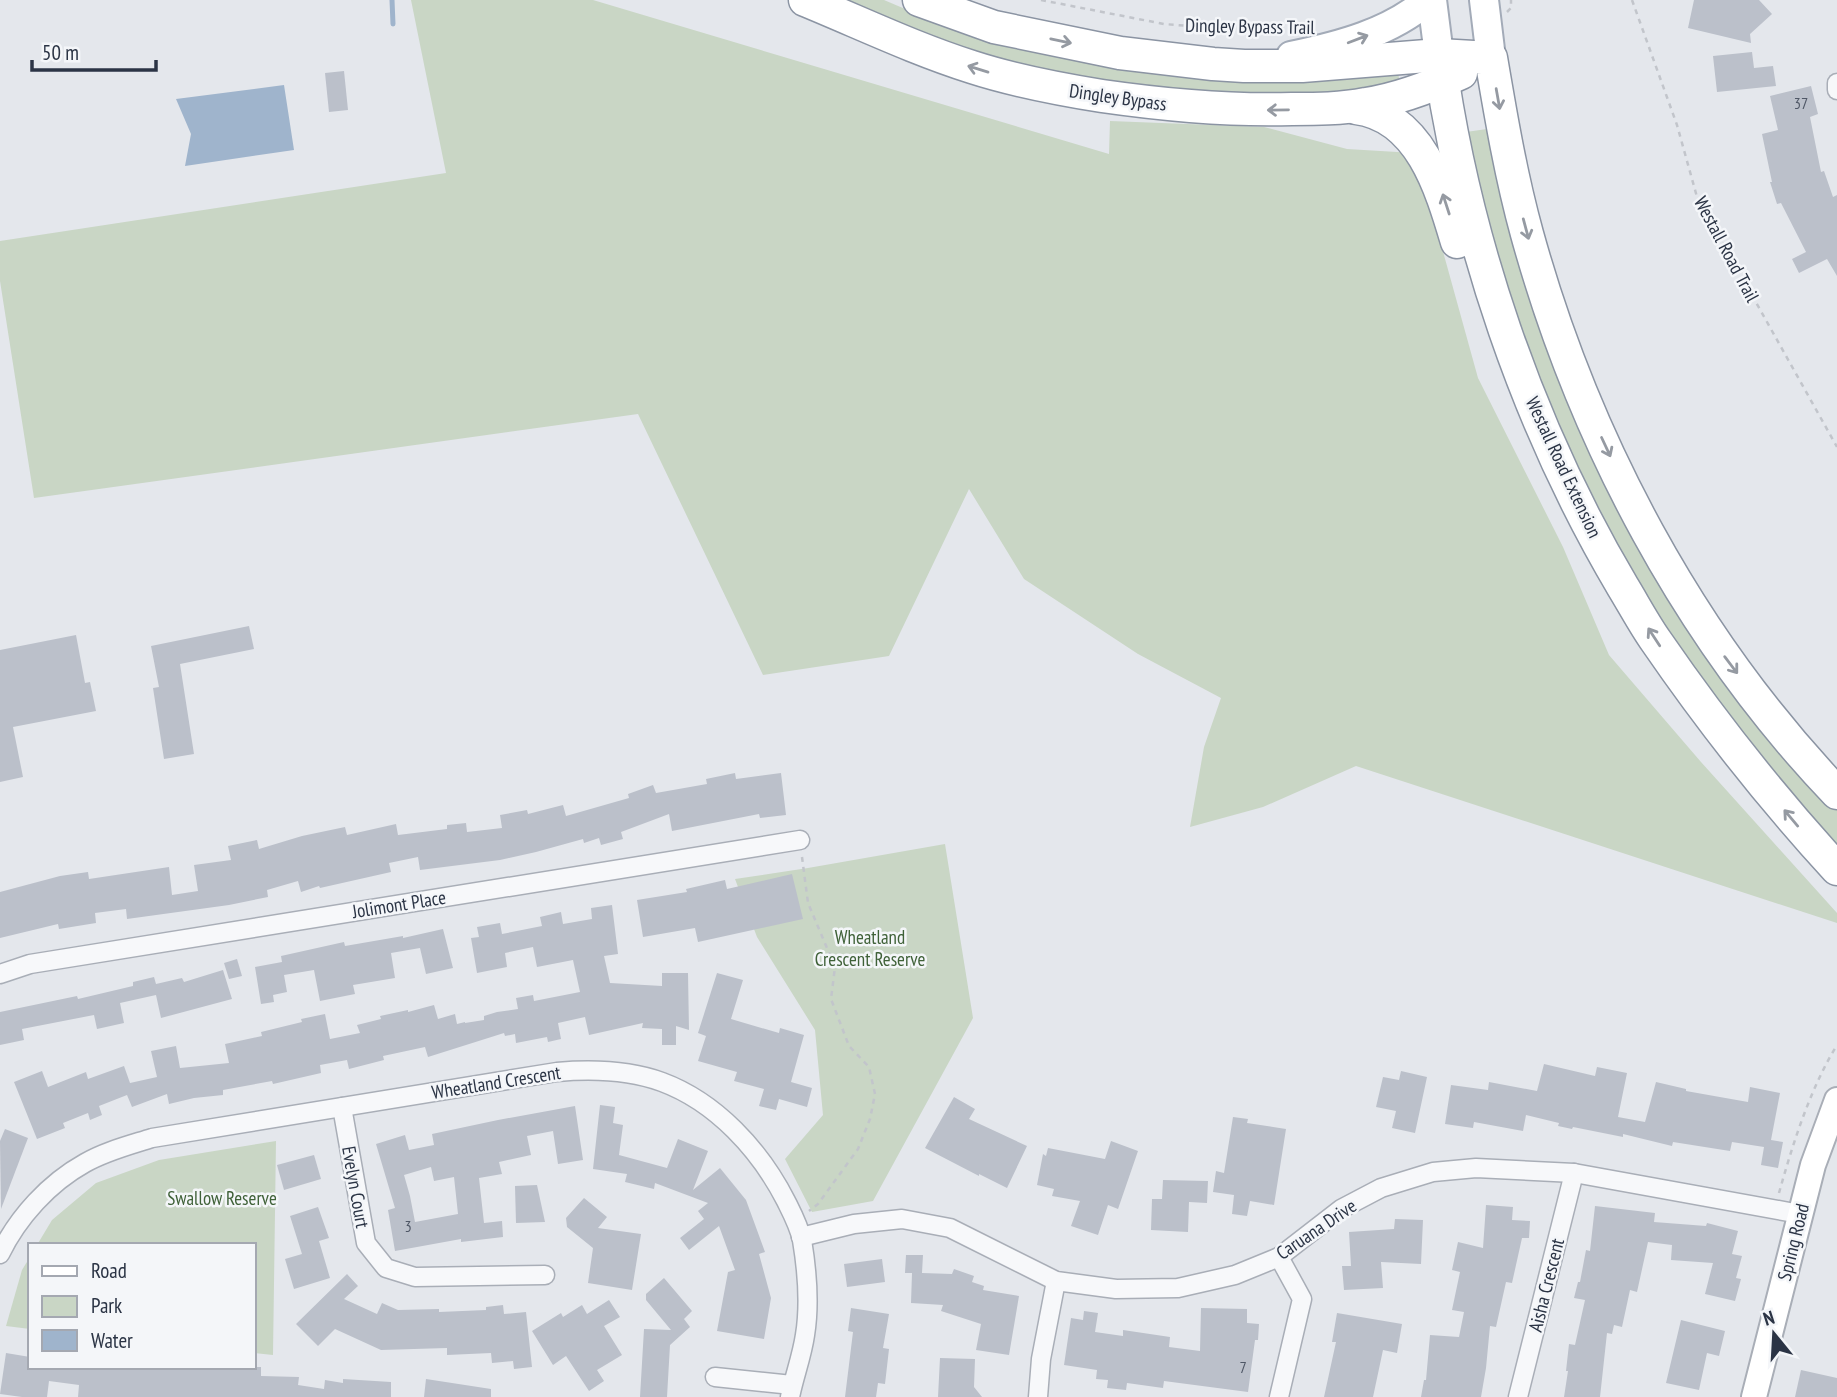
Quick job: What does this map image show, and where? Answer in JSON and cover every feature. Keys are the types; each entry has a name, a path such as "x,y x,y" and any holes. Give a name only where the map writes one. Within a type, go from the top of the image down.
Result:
{"highway":[{"name":"Dingley Bypass","path":"805,0 973,68 1044,87 1145,102 1268,110 1346,107 1395,98 1425,89 1441,68"},
{"path":"919,0 994,27 1108,51 1213,64 1347,64 1441,68 1491,59 1504,138 1527,234 1558,332 1606,449 1661,557 1693,610 1770,716 1837,793"},
{"name":"Westall Road Extension","path":"1441,68 1464,186 1482,257 1532,400 1580,509 1655,639 1724,736 1792,820 1837,869"},
{"path":"1346,107 1366,109 1392,120 1419,150 1443,197 1468,279 1489,332 1532,400"}],"main road":[{"path":"1244,66 1357,40 1430,0"},
{"name":"Westall Road Extension","path":"1430,0 1441,68"},
{"path":"1484,0 1491,59"},
{"path":"1770,716 1837,773"},
{"name":"Spring Road","path":"1754,1397 1812,1165 1837,1100"}],"street":[{"path":"1837,83 1837,90"},
{"name":"Jolimont Place","path":"0,974 30,964 800,840"},
{"name":"Wheatland Crescent","path":"0,1254 6,1227 68,1174 86,1162 152,1138 557,1072 612,1072 647,1078 690,1096 735,1131 768,1170 785,1198 799,1230 807,1285 805,1335 791,1391"},
{"name":"Evelyn Court","path":"342,1107 366,1243 386,1268 415,1277 545,1275"},
{"name":"Caruana Drive","path":"799,1230 902,1219 950,1228 1056,1281 1116,1289 1178,1288 1235,1275 1279,1257 1341,1209 1381,1188 1433,1172 1476,1168 1574,1173 1800,1214"},
{"name":"Aisha Crescent","path":"1518,1397 1574,1173"},
{"path":"1279,1257 1302,1299 1279,1397"},
{"path":"1038,1397 1041,1359 1056,1281"},
{"path":"715,1377 791,1391"}],"path":[{"name":"Dingley Bypass Trail","path":"1041,0 1164,24 1238,30 1313,27"},
{"name":"Westall Road Trail","path":"1632,0 1677,125 1697,197 1837,447"},
{"path":"799,1230 858,1149 870,1119 875,1094 869,1067 849,1046 831,999 835,967 808,903 800,840"},
{"path":"1774,1209 1808,1105 1837,1045"}],"green space":[{"path":"411,0 593,0 1109,154 1110,121 1264,127 1347,149 1414,153 1478,378 1563,547 1609,655 1837,913 1837,923 1356,766 1263,807 1190,827 1204,747 1221,698 1138,654 1024,579 969,489 889,656 763,675 638,414 34,498 0,281 0,241 446,173"},
{"path":"839,0 884,0 924,17 986,37 1050,55 1116,67 1398,71 1400,86 1316,96 1156,90 1047,71 990,57"},
{"path":"1487,129 1561,376 1837,805 1837,857 1711,702 1613,543 1563,440 1525,346 1495,252 1466,132"},
{"name":"Wheatland Crescent Reserve","path":"945,844 973,1018 873,1201 812,1212 785,1159 823,1115 815,1030 757,937 735,879"},
{"name":"Swallow Reserve","path":"276,1141 273,1355 256,1353 256,1243 38,1243 52,1220 96,1183 159,1160"},
{"path":"28,1260 28,1329 6,1326 22,1270"}],"water":[{"path":"284,85 294,150 185,166 191,134 176,99"}],"building":[{"path":"1694,0 1759,0 1772,14 1750,34 1751,43 1688,28"},
{"path":"1752,52 1754,68 1773,66 1776,86 1717,92 1713,56"},
{"path":"344,71 348,110 329,112 325,73"},
{"path":"1811,86 1818,114 1810,117 1821,172 1824,171 1833,197 1837,195 1837,276 1827,259 1799,273 1792,259 1806,252 1781,203 1777,204 1770,182 1762,134 1778,130 1770,96"},
{"path":"249,626 254,649 180,664 194,754 164,759 153,688 159,687 151,646"},
{"path":"76,635 85,683 90,682 96,711 13,727 23,777 0,782 0,650"},
{"path":"735,773 736,779 781,773 786,815 760,818 759,814 672,831 669,814 621,832 623,839 601,845 599,838 584,843 583,839 500,860 420,870 418,857 389,863 391,872 301,892 298,881 267,890 268,897 229,905 127,919 126,909 95,913 96,923 59,929 58,924 0,938 0,892 60,876 88,872 89,879 169,867 172,895 198,891 194,865 231,860 228,846 257,840 259,849 345,827 347,835 396,824 398,835 447,829 447,825 466,823 467,832 502,828 500,815 527,810 528,814 563,805 566,816 629,798 628,794 653,785 656,793 707,784 706,779"},
{"path":"792,874 803,919 698,942 695,928 643,937 637,900 687,892 686,889 725,880 727,889"},
{"path":"612,905 618,954 604,956 610,983 662,986 662,973 688,973 689,1030 676,1026 676,1045 662,1045 662,1029 642,1028 643,1023 589,1035 585,1017 558,1023 561,1039 548,1042 547,1037 516,1043 515,1034 505,1036 504,1033 428,1057 425,1047 383,1056 384,1060 349,1069 347,1060 320,1065 321,1073 273,1084 272,1081 223,1090 223,1095 169,1104 167,1094 132,1107 127,1095 99,1106 102,1115 90,1120 88,1113 63,1123 65,1128 37,1139 14,1082 42,1071 48,1087 86,1072 88,1079 124,1066 130,1083 157,1077 151,1051 176,1046 180,1068 229,1063 225,1044 262,1036 261,1032 325,1014 330,1039 360,1033 357,1025 381,1019 380,1016 434,1005 438,1019 455,1014 457,1024 484,1020 484,1016 518,1009 516,998 533,995 534,1001 580,992 573,960 537,967 533,947 505,953 507,967 477,973 471,938 479,937 477,927 500,923 502,934 542,926 540,917 561,912 563,924 592,919 591,908"},
{"path":"443,929 453,968 426,974 420,948 391,953 395,978 353,985 355,994 320,1001 314,970 284,975 287,992 273,995 274,1002 261,1004 255,967 282,962 281,956 344,942 345,946"},
{"path":"237,959 242,976 229,979 224,963"},
{"path":"223,970 232,999 161,1018 156,995 120,1003 124,1023 97,1029 94,1015 22,1029 24,1040 0,1045 0,1012 77,996 78,999 133,986 133,982 154,977 156,984 182,978 184,982"},
{"path":"717,973 743,980 731,1019 779,1033 780,1028 804,1035 791,1082 812,1088 807,1107 779,1099 776,1110 759,1106 764,1089 734,1081 737,1072 698,1061 706,1036 698,1033"},
{"path":"1544,1064 1595,1076 1597,1067 1627,1073 1618,1117 1645,1122 1656,1082 1686,1091 1748,1102 1750,1087 1780,1093 1771,1140 1783,1142 1778,1168 1761,1165 1764,1147 1732,1142 1730,1151 1673,1142 1672,1146 1623,1134 1623,1137 1573,1127 1572,1129 1526,1115 1523,1131 1474,1122 1473,1128 1445,1124 1451,1085 1488,1090 1489,1082 1537,1091"},
{"path":"1401,1071 1427,1077 1415,1133 1392,1128 1396,1111 1376,1107 1383,1077 1399,1080"},
{"path":"954,1097 975,1109 969,1119 1027,1146 1007,1188 925,1148"},
{"path":"600,1105 615,1107 613,1123 623,1125 619,1155 667,1168 678,1139 708,1151 693,1190 720,1168 746,1200 765,1252 759,1254 771,1298 764,1339 717,1331 728,1272 735,1270 719,1226 689,1250 680,1238 704,1219 698,1211 708,1203 655,1183 654,1189 625,1182 627,1174 593,1169"},
{"path":"575,1106 583,1160 558,1164 553,1131 527,1136 531,1155 499,1162 502,1174 479,1178 484,1223 502,1221 503,1237 461,1242 461,1239 395,1251 388,1210 395,1208 376,1144 405,1135 409,1150 434,1145 432,1134","holes":["431,1167 434,1181 454,1177 458,1214 415,1222 404,1175"]},
{"path":"1233,1117 1248,1119 1247,1123 1286,1129 1274,1205 1250,1201 1247,1216 1232,1214 1234,1195 1213,1192 1216,1171 1224,1173"},
{"path":"5,1129 28,1138 1,1209 0,1141"},
{"path":"1111,1141 1138,1151 1118,1209 1108,1205 1098,1235 1071,1226 1080,1201 1052,1196 1054,1189 1037,1185 1043,1154 1046,1156 1048,1148 1105,1159"},
{"path":"314,1155 321,1179 284,1190 277,1165"},
{"path":"1163,1180 1208,1181 1207,1203 1189,1202 1188,1232 1151,1230 1152,1199 1162,1199"},
{"path":"537,1185 545,1222 516,1223 515,1186"},
{"path":"584,1198 607,1217 598,1228 641,1234 632,1290 588,1283 593,1248 567,1227 566,1218"},
{"path":"1486,1205 1513,1207 1512,1220 1530,1221 1529,1238 1522,1238 1512,1283 1506,1282 1496,1327 1490,1326 1481,1397 1421,1397 1426,1380 1430,1335 1459,1337 1464,1312 1452,1310 1460,1272 1452,1270 1458,1242 1483,1248"},
{"path":"1595,1206 1655,1213 1654,1222 1706,1226 1707,1223 1738,1231 1732,1254 1742,1256 1736,1278 1741,1279 1735,1301 1705,1294 1713,1263 1671,1260 1672,1245 1648,1242 1637,1292 1630,1290 1622,1327 1614,1325 1612,1334 1607,1333 1600,1397 1564,1397 1569,1344 1575,1345 1585,1300 1574,1298 1586,1250 1590,1251"},
{"path":"318,1207 329,1238 319,1241 330,1278 294,1289 285,1259 302,1254 290,1216"},
{"path":"1395,1219 1423,1220 1421,1264 1381,1262 1383,1288 1344,1290 1342,1266 1351,1266 1349,1232 1394,1229"},
{"path":"906,1255 923,1255 922,1273 952,1274 954,1269 974,1276 972,1282 984,1286 983,1290 1019,1296 1009,1355 976,1350 981,1324 941,1311 943,1305 911,1303 912,1273 905,1273"},
{"path":"882,1259 885,1282 847,1287 844,1264"},
{"path":"347,1274 358,1286 344,1299 377,1314 382,1303 398,1310 486,1310 486,1307 503,1305 504,1314 526,1312 532,1367 514,1369 513,1361 492,1363 491,1353 447,1355 447,1348 381,1350 335,1329 318,1346 296,1324"},
{"path":"664,1278 692,1311 684,1319 690,1327 670,1345 667,1397 640,1397 644,1329 671,1330 646,1300 646,1294"},
{"path":"609,1300 620,1317 604,1326 622,1355 597,1370 604,1381 589,1391 566,1356 553,1365 532,1331 561,1313 563,1317 582,1305 587,1314"},
{"path":"851,1308 889,1314 883,1348 889,1349 885,1384 878,1383 876,1397 845,1397 853,1332 848,1331"},
{"path":"1201,1308 1247,1309 1247,1323 1259,1324 1248,1392 1164,1381 1163,1388 1127,1383 1126,1390 1107,1388 1108,1380 1096,1379 1097,1370 1064,1365 1071,1318 1083,1320 1084,1311 1098,1313 1095,1332 1123,1336 1123,1330 1170,1337 1169,1347 1200,1351"},
{"path":"1337,1313 1402,1324 1397,1353 1383,1350 1373,1397 1324,1397 1336,1342 1332,1342"},
{"path":"1681,1320 1725,1331 1719,1356 1707,1353 1699,1390 1666,1383"},
{"path":"6,1353 28,1357 28,1369 261,1367 261,1376 299,1377 298,1385 324,1389 325,1380 343,1383 343,1379 391,1382 391,1397 78,1397 79,1385 49,1381 47,1397 0,1394"},
{"path":"940,1358 975,1359 974,1387 982,1397 938,1397"},
{"path":"1801,1370 1837,1378 1837,1397 1795,1397"},
{"path":"426,1379 491,1389 491,1397 424,1397"}],"waterway":[{"path":"392,0 393,24"}]}
